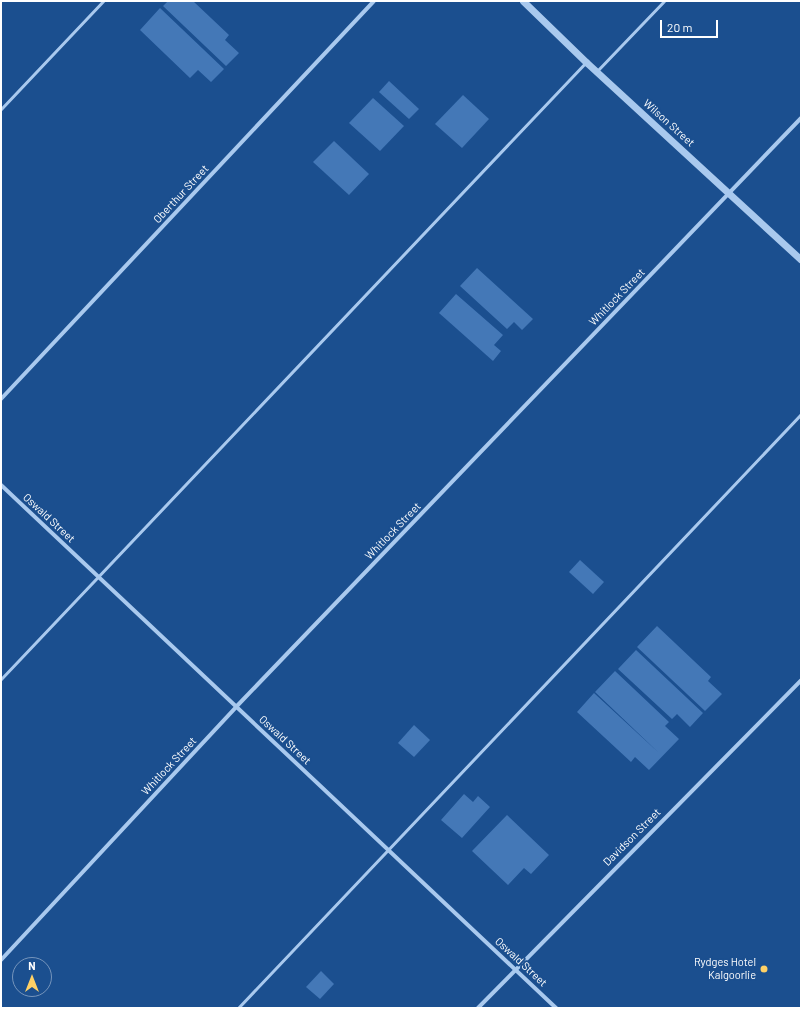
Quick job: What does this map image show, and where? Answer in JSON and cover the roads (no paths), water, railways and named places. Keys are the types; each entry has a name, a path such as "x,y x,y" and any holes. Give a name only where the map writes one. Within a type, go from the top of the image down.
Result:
{"street":[{"name":"Oberthur Street","path":"1,399 374,1"},
{"name":"Wilson Street","path":"523,1 596,72 801,260"},
{"name":"Whitlock Street","path":"1,960 236,707 730,194 801,118"},
{"name":"Oswald Street","path":"1,485 556,1008"},
{"name":"Davidson Street","path":"478,1008 514,969 801,680"}],"lane":[{"path":"1,109 103,1"},
{"path":"596,72 664,1"},
{"path":"1,679 97,576 586,62"},
{"path":"238,1008 801,414"}],"place":[{"name":"Rydges Hotel Kalgoorlie","path":"764,969"}]}
